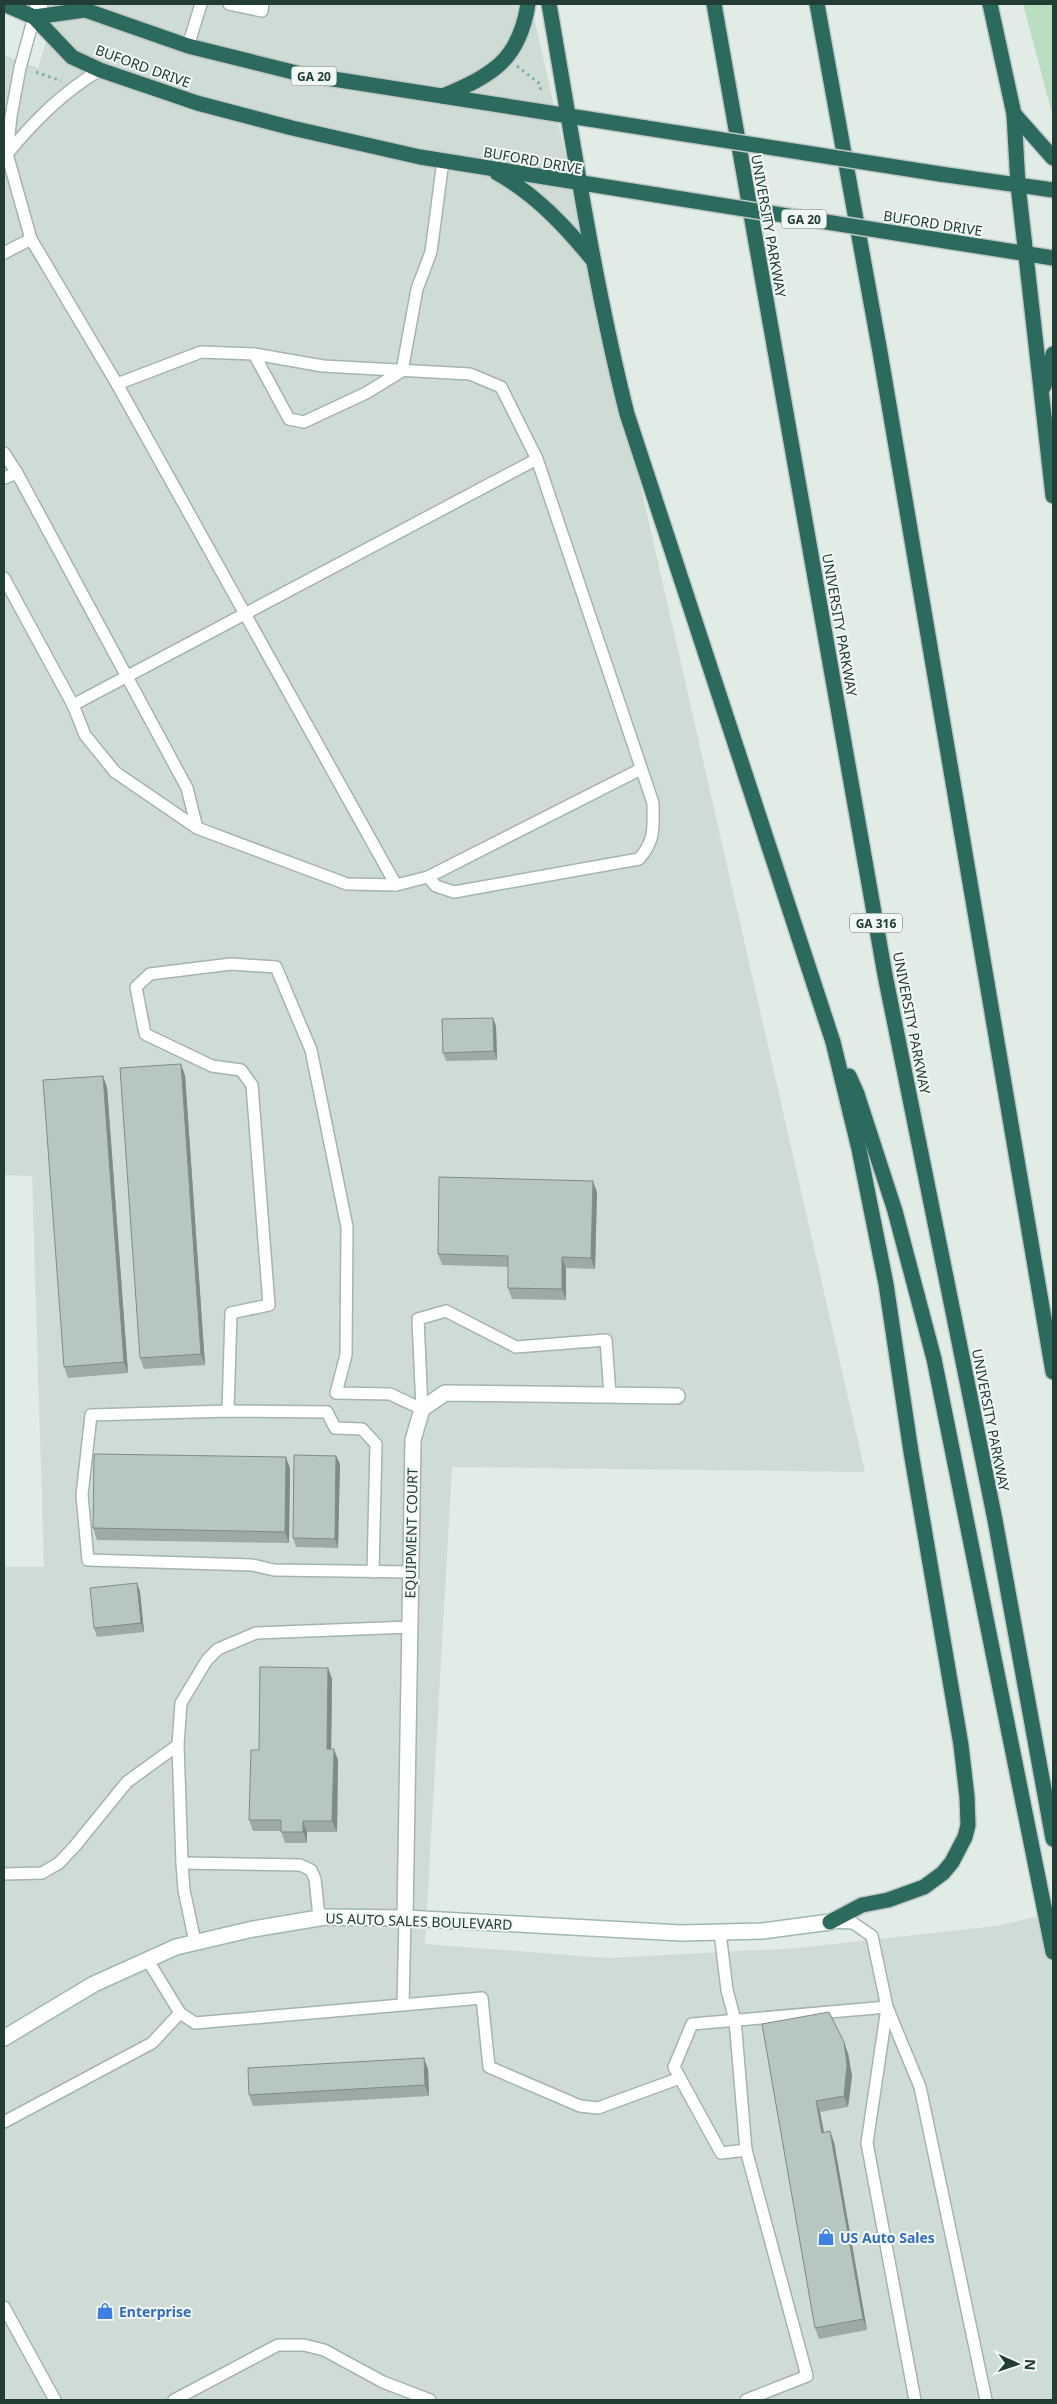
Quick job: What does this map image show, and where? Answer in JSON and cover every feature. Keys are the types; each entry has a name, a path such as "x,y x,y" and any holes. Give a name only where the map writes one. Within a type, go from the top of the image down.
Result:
{"highway":[{"name":"BUFORD DRIVE","path":"4,4 37,10 72,57 100,70 197,103 302,130 443,161 1053,258"},
{"path":"442,96 480,80 495,70 507,58 518,39 526,19 528,4"},
{"path":"549,4 582,184 593,261 607,334 627,414 833,1042 859,1149 886,1284 913,1461 961,1744 968,1825 959,1851 943,1873 934,1881 906,1894 862,1904 830,1922"},
{"name":"UNIVERSITY PARKWAY","path":"714,4 885,975 995,1520 1053,1839"},
{"path":"817,4 880,352 1053,1372"},
{"path":"990,4 1014,114 1018,184 1053,496"},
{"name":"GA 20","path":"37,10 84,10 188,46 302,74 1053,190"},
{"path":"1014,114 1053,158"},
{"path":"488,168 506,178 539,203 569,232 593,261"},
{"path":"1042,397 1053,354"},
{"path":"833,1042 857,1094 893,1203 934,1359 1053,1952"}],"street":[{"path":"422,1409 445,1393 677,1396"},
{"name":"EQUIPMENT COURT","path":"405,1918 413,1440 422,1409"},
{"name":"US AUTO SALES BOULEVARD","path":"4,2038 94,1984 176,1947 319,1917 405,1918 681,1933 762,1931 830,1922"}],"lane":[{"path":"188,46 201,4"},
{"path":"229,4 262,10 263,4"},
{"path":"37,10 18,77 7,154 31,239 117,384 396,885"},
{"path":"7,154 33,122 74,86 100,70"},
{"path":"254,354 289,419 304,422 366,393 402,371 417,289 431,252 443,161"},
{"path":"4,253 31,239"},
{"path":"117,384 201,352 254,354 323,366 470,374 501,387 537,459 653,803 653,831 650,847 639,859 454,892 436,886 428,878"},
{"path":"4,452 187,788 198,828"},
{"path":"73,705 126,675 537,459"},
{"path":"4,478 17,473"},
{"path":"4,578 73,705 85,735 116,772 198,828 347,884 396,885 428,878 641,769"},
{"path":"228,1411 231,1313 269,1305 252,1085 241,1070 212,1066 145,1034 136,987 150,974 231,964 276,967 311,1050 346,1227 346,1355 336,1393 327,1412"},
{"path":"336,1393 390,1394 422,1409 418,1319 446,1311 516,1347 606,1340 610,1395"},
{"path":"327,1412 228,1411 91,1415 82,1495 88,1560 252,1565 274,1570 411,1572"},
{"path":"327,1412 335,1428 362,1429 376,1444 373,1572"},
{"path":"194,1942 184,1890 178,1745 182,1703 207,1660 218,1649 256,1634 410,1627"},
{"path":"4,1874 42,1873 58,1864 127,1782 178,1745"},
{"path":"182,1863 300,1865 311,1870 315,1879 319,1917"},
{"path":"404,2004 405,1918"},
{"path":"830,1922 853,1923 872,1936 887,2006 920,2087 986,2400"},
{"path":"720,1932 727,1990 735,2020 746,2150 807,2376 746,2400"},
{"path":"147,1960 180,2013 195,2022 482,1998 488,2067 580,2106 598,2108 680,2078"},
{"path":"746,2150 721,2153 674,2067 692,2024 887,2006"},
{"path":"887,2006 867,2143 915,2400"},
{"path":"4,2122 152,2043 180,2013"},
{"path":"4,2306 54,2400"},
{"path":"174,2400 278,2345 304,2345 324,2350 383,2382 430,2400"}],"path":[{"path":"512,63 540,84 541,92"},
{"path":"36,72 74,86"}],"shaded area":[{"path":"58,4 531,4 865,1472 452,1467 425,1944 608,1958 798,1948 996,1926 1053,1913 1053,2400 4,2400 4,1567 44,1567 32,1176 4,1175 4,55 38,68"}],"green space":[{"path":"1023,4 1053,4 1053,114 1052,113"}],"building":[{"path":"493,1018 494,1051 443,1053 442,1019"},
{"path":"181,1064 201,1354 140,1358 120,1068"},
{"path":"103,1076 124,1362 64,1367 43,1080"},
{"path":"439,1177 593,1181 591,1258 562,1257 562,1289 508,1288 508,1256 438,1254"},
{"path":"94,1454 286,1457 285,1532 93,1528"},
{"path":"294,1455 336,1456 335,1539 293,1538"},
{"path":"137,1583 141,1623 94,1628 90,1588"},
{"path":"260,1667 328,1668 327,1749 334,1749 332,1821 303,1821 303,1832 281,1832 281,1820 249,1820 251,1750 259,1750"},
{"name":"US Auto Sales","path":"829,2012 844,2042 847,2065 844,2096 816,2101 822,2133 830,2131 863,2319 815,2328 762,2024"},
{"path":"424,2058 425,2085 249,2095 248,2068"}],"place":[{"name":"US Auto Sales","path":"826,2237"},
{"name":"Enterprise","path":"105,2311"}]}
